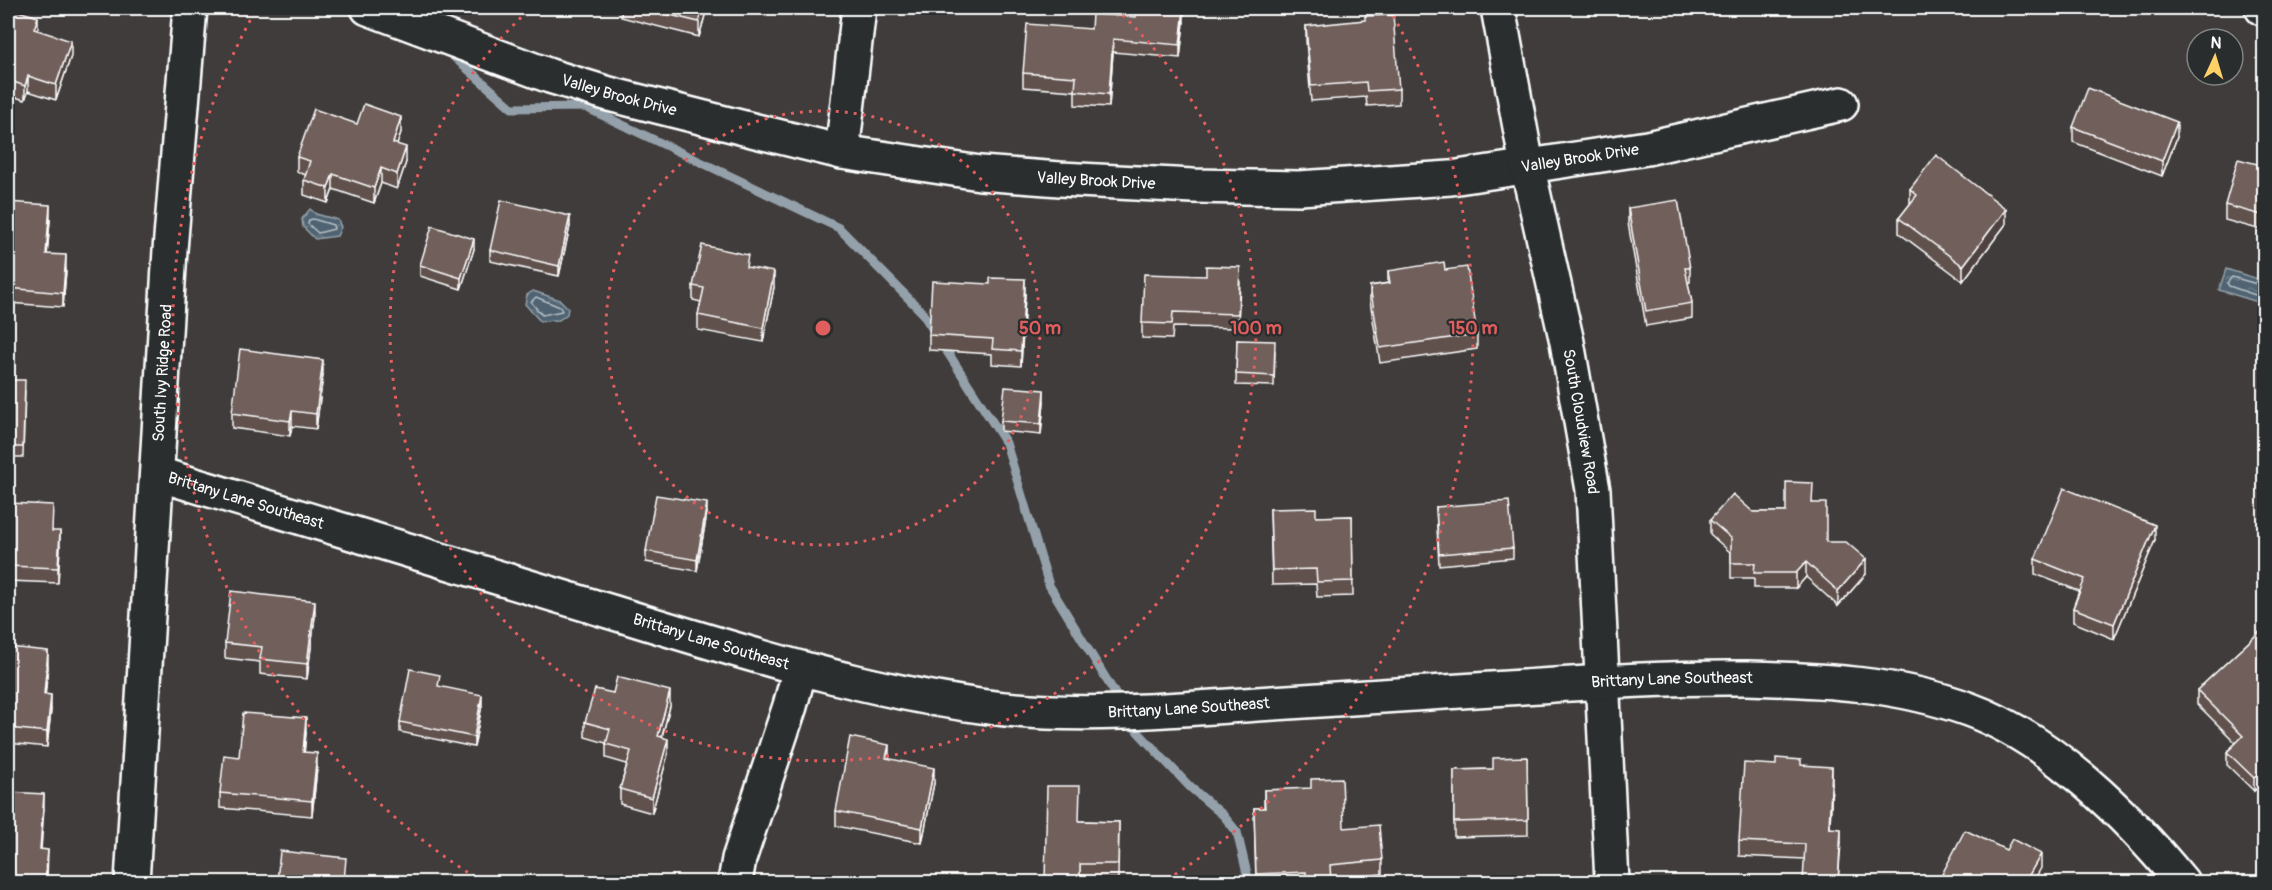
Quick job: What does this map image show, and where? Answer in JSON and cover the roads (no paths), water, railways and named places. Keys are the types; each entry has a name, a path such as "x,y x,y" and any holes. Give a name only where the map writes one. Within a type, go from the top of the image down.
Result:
{"street":[{"name":"South Ivy Ridge Road","path":"132,882 170,250 190,8"},
{"name":"Valley Brook Drive","path":"368,8 508,61 609,94 842,152 980,172 1193,186 1299,188 1451,178 1647,148 1841,104"},
{"path":"842,152 859,8"},
{"name":"South Cloudview Road","path":"1498,8 1527,165 1568,342 1593,490 1612,882"},
{"name":"Brittany Lane Southeast","path":"158,474 800,669 924,697 984,707 1094,713 1686,676 1826,680 1877,685 1971,710 2019,735 2070,769 2156,851 2182,882"},
{"path":"735,882 739,859 800,669"}],"water":[{"path":"310,209 316,214 338,220 341,227 337,236 315,239 303,227 302,219"},
{"path":"2226,269 2264,281 2264,304 2219,290"},
{"path":"533,291 560,300 568,308 567,314 559,320 540,321 525,304 527,295"}],"waterway":[{"path":"445,49 512,108 585,107 839,228 921,311 1006,443 1049,585 1122,705"},
{"path":"1130,720 1138,732 1190,787 1223,815 1237,832 1249,882"}]}
